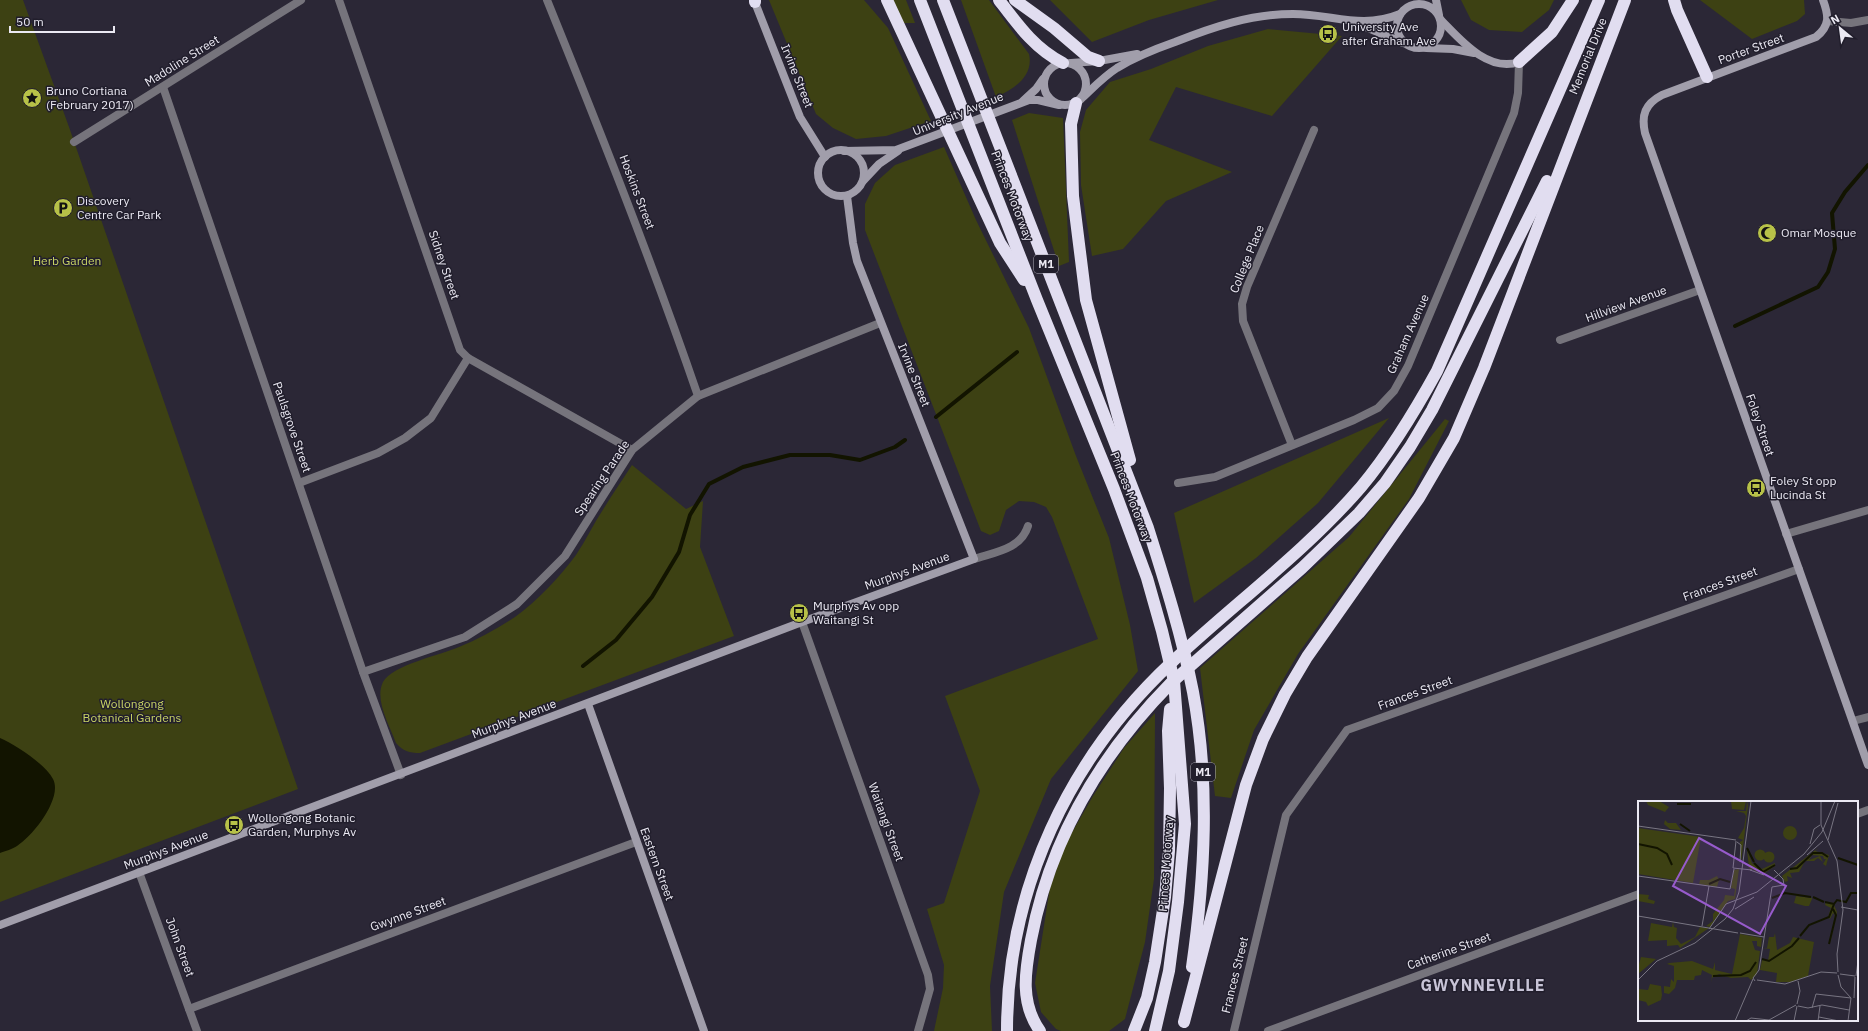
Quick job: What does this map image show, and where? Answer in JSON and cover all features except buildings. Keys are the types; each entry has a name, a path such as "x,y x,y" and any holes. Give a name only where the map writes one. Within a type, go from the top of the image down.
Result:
{"highway":[{"path":"877,0 899,25"},
{"path":"887,0 1000,243 1037,300"},
{"name":"Princes Motorway","path":"920,0 1037,300 1114,489 1147,578 1174,681 1185,824 1178,902 1169,971 1155,1031"},
{"name":"Princes Motorway","path":"943,0 1148,528 1175,612 1193,692 1202,772 1204,860 1200,910 1183,1027"},
{"path":"999,0 1032,42 1052,57 1067,63"},
{"path":"1015,0 1054,28 1088,57 1099,61"},
{"path":"1519,62 1552,32 1573,0"},
{"name":"Memorial Drive","path":"1007,1031 1008,996 1012,957 1021,911 1032,875 1047,836 1086,763 1124,711 1172,662 1297,552 1340,509 1376,468 1417,408 1437,371 1551,113 1599,0"},
{"name":"Memorial Drive","path":"1576,123 1625,0"},
{"path":"1674,0 1707,77"},
{"path":"1078,101 1071,124 1073,196 1086,300 1148,528"},
{"path":"1040,1031 1028,1007 1025,985 1029,950 1043,888 1069,823 1088,789 1109,755 1151,704 1227,633 1334,538 1384,483 1410,447 1432,410 1576,123"},
{"path":"1183,1027 1246,785 1263,739 1285,694 1307,657 1419,498 1454,438 1484,368 1576,123"},
{"path":"1134,1031 1147,998 1155,962 1165,897 1169,852 1170,788 1168,731 1174,681"}],"main road":[{"path":"1408,0 1397,21 1398,33 1404,43 1415,47 1453,48 1480,55 1504,64 1519,62"},
{"path":"1353,21 1415,47 1427,47 1436,40 1441,29 1436,0"},
{"path":"1823,0 1828,21"},
{"name":"Irvine Street","path":"755,1 800,117 825,157"},
{"path":"1151,51 1099,61 1067,63 1050,68 1045,74 1043,85 1045,92 1052,102 1067,106 1078,101 1117,68 1151,51 1209,28 1255,17 1299,14 1323,15 1353,21 1377,22 1402,13 1409,6 1421,4 1432,8 1439,18 1466,45 1480,55"},
{"name":"Porter Street","path":"1644,114 1650,103 1655,99 1707,77 1808,41 1822,33 1828,21"},
{"path":"1067,63 1078,66 1085,76 1086,83 1084,94 1078,101"},
{"name":"University Avenue","path":"1020,102 1036,89 1045,74"},
{"name":"University Avenue","path":"844,151 885,152 904,148 1020,102 1038,100 1059,105"},
{"name":"Foley Street","path":"1644,114 1645,133 1868,765"},
{"name":"University Avenue","path":"862,182 880,163 904,148"},
{"path":"844,151 856,156 860,161 864,174 862,182 854,193 847,196 834,196 823,188 819,182 818,168 825,157 830,153 844,151"},
{"name":"Irvine Street","path":"847,196 853,244 857,261 880,323 974,559"},
{"name":"Murphys Avenue","path":"0,925 401,775 802,622 974,559"},
{"name":"Eastern Street","path":"588,704 704,1031"}],"street":[{"name":"Madoline Street","path":"74,142 301,0"},
{"name":"Sidney Street","path":"339,0 460,350 468,358 632,450"},
{"name":"Hoskins Street","path":"547,0 611,157 673,322 698,396"},
{"path":"1828,21 1851,23 1868,20"},
{"name":"Graham Avenue","path":"1178,483 1215,477 1354,420 1378,408 1394,391 1408,366 1514,113 1518,93 1519,62"},
{"name":"Paulsgrove Street","path":"163,87 364,672 401,775"},
{"name":"College Place","path":"1292,445 1243,320 1242,304 1247,287 1314,130"},
{"name":"Hillview Avenue","path":"1560,340 1700,290"},
{"name":"Spearing Parade","path":"364,672 465,637 517,604 565,556 632,450 698,396 880,323"},
{"path":"299,483 378,453 405,438 431,418 468,358"},
{"path":"1786,534 1868,510"},
{"name":"Murphys Avenue","path":"974,559 1016,544 1026,533 1028,526"},
{"name":"Frances Street","path":"1234,1031 1286,815 1347,730 1799,569"},
{"name":"Waitangi Street","path":"802,622 928,975 930,989 918,1031"},
{"path":"1853,721 1868,717"},
{"path":"1858,814 1868,810"},
{"name":"Gwynne Street","path":"189,1008 636,842"},
{"name":"John Street","path":"139,872 197,1031"},
{"name":"Catherine Street","path":"1268,1031 1638,894"}],"green space":[{"name":"Wollongong Botanical Gardens","path":"0,0 23,0 69,127 298,789 0,902"},
{"path":"769,0 864,0 888,28 931,121 886,136 856,139 833,128 816,114"},
{"path":"892,0 906,0 915,23 903,23"},
{"path":"961,0 989,0 1029,54 1030,62 1026,75 1016,86 996,97"},
{"path":"1050,0 1218,0 1149,20 1092,42"},
{"path":"1461,0 1554,0 1549,10 1522,32 1489,30 1471,20"},
{"path":"1700,0 1804,0 1805,14 1797,21 1752,39"},
{"path":"1268,29 1342,36 1272,116 1176,87 1149,140 1232,172 1166,201 1123,249 1092,256 1081,185 1080,132 1086,110 1110,82 1151,69 1208,46"},
{"path":"1029,113 1063,118 1069,262 1059,266 1012,120"},
{"path":"944,147 976,220 1029,328 1076,456 1109,538 1130,625 1138,671 1051,779 1004,892 990,986 992,1031 934,1031 943,988 944,965 927,909 944,903 980,791 945,696 1098,639 1052,517 1046,507 1034,502 1019,501 1006,510 999,531 990,535 981,531 865,230 865,204 875,183 895,165"},
{"path":"1389,418 1318,503 1256,558 1194,603 1174,513"},
{"path":"1445,419 1449,421 1409,499 1298,654 1254,730 1231,798 1215,796 1200,668 1349,537"},
{"path":"632,465 686,509 703,501 700,547 734,636 420,753 409,752 401,748 396,743 384,713 380,697 383,682 396,670 459,647 488,634 515,617 532,603 563,572 576,555 600,514"},
{"path":"1155,713 1154,879 1145,942 1125,1019 1109,1031 1061,1031 1056,1029 1041,1012 1035,983 1050,887 1066,843 1093,796 1124,748"}],"shaded area":[{"path":"0,738 22,750 44,767 53,779 55,787 54,796 45,816 31,834 17,846 0,853"}],"waterway":[{"path":"1735,326 1818,287 1828,272 1835,249 1832,213 1845,192 1868,165"},
{"path":"936,417 1017,352"},
{"path":"583,666 616,640 652,597 679,552 690,515 709,484 743,467 790,455 830,455 860,460 895,447 905,440"}],"place":[{"name":"University Ave after Graham Ave","path":"1328,34"},
{"name":"Bruno Cortiana (February 2017)","path":"32,98"},
{"name":"Discovery Centre Car Park","path":"63,208"},
{"name":"Omar Mosque","path":"1767,233"},
{"name":"Foley St opp Lucinda St","path":"1756,488"},
{"name":"Murphys Av opp Waitangi St","path":"799,613"},
{"name":"Wollongong Botanic Garden, Murphys Av","path":"234,825"}],"district":[{"name":"GWYNNEVILLE","path":"1483,985"}],"park label":[{"name":"Herb Garden","path":"67,261"}]}
